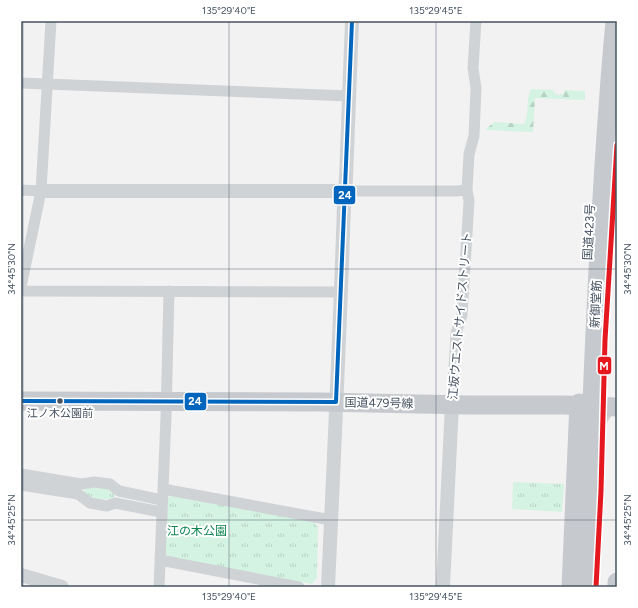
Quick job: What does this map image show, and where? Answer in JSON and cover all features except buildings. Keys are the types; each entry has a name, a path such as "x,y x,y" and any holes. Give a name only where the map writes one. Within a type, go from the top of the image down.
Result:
{"highway":[{"name":"国道423号","path":"571,587 579,406 603,21"},
{"name":"新御堂筋","path":"584,587 598,266 615,21"},
{"name":"国道479号線","path":"21,401 336,402 579,406 615,404"},
{"path":"617,582 617,587"}],"street":[{"path":"21,288 41,192 52,21"},
{"path":"328,587 352,21"},
{"name":"江坂ウエストサイドストリート","path":"443,587 456,333 462,315 469,201 467,190 469,154 474,136 476,88 473,68 476,21"},
{"path":"21,83 349,96"},
{"path":"21,190 41,192 456,192 467,190"},
{"path":"21,291 341,292"},
{"path":"159,587 169,291"},
{"path":"575,489 595,470 597,427 615,404"},
{"path":"21,474 81,484 94,482 110,484 119,491 162,500 331,520"},
{"path":"21,485 78,494 90,503 107,506 115,503 162,500"},
{"path":"160,560 300,587"},
{"path":"21,575 62,587"}],"green space":[{"path":"531,89 553,90 554,93 559,95 563,94 565,90 585,91 585,100 535,98 533,132 485,130 494,122 524,124 527,116 528,98"},
{"path":"513,482 564,484 562,512 512,509"},
{"path":"94,487 106,488 115,494 114,498 98,499 83,493 84,489"},
{"name":"江の木公園","path":"172,495 314,522 318,527 317,578 312,584 169,557 164,552 166,500"}],"transit line":[{"name":"24","path":"21,401 336,402 352,21"},
{"name":"M","path":"596,587 601,491 605,340 617,145"}],"place":[{"name":"江ノ木公園前","path":"60,401"}]}
